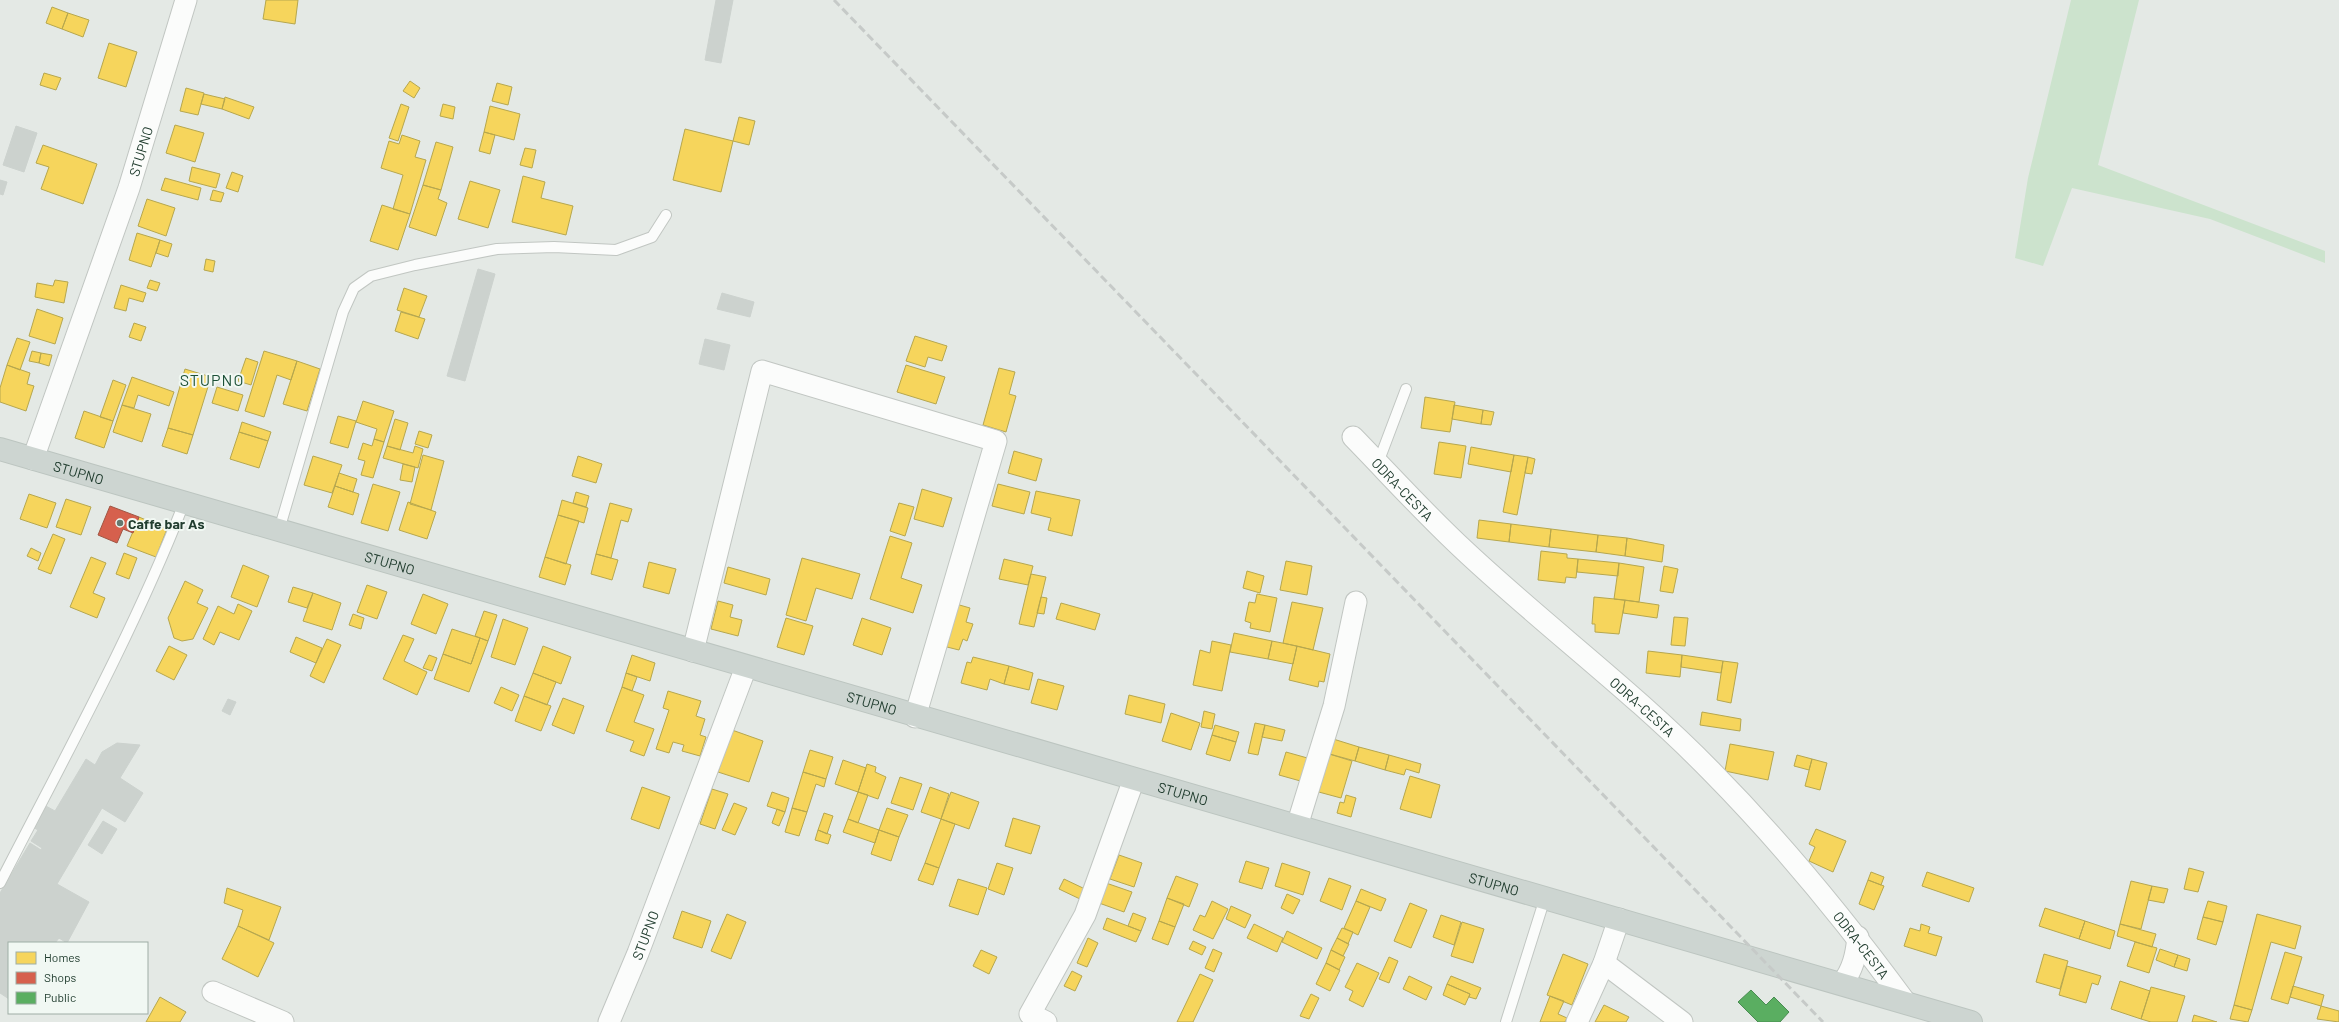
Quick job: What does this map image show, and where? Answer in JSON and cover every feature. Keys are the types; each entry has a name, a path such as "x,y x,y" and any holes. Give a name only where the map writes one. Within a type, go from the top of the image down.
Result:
{"main road":[{"name":"STUPNO","path":"0,449 746,667 1814,976"},
{"name":"ODRA-CESTA","path":"1814,976 1971,1022"}],"street":[{"name":"STUPNO","path":"33,459 129,188 186,0"},
{"path":"693,651 762,371 996,441 915,716"},
{"name":"ODRA-CESTA","path":"1353,437 1464,551 1604,672 1710,770 1788,853 1858,937 1906,1003"},
{"path":"1297,826 1334,706 1356,602"},
{"name":"STUPNO","path":"609,1022 640,946 746,667"},
{"path":"1046,1022 1030,1014 1085,915 1134,779"},
{"path":"1577,1022 1604,962 1619,919"},
{"path":"1842,984 1850,973 1855,958 1858,937"},
{"path":"1604,962 1682,1022"},
{"path":"212,992 283,1022"}],"lane":[{"path":"279,530 343,312 354,288 370,276 415,265 498,249 554,247 616,250 652,237 666,215"},
{"path":"1378,463 1406,389"},
{"path":"0,883 92,704 160,564 184,503"},
{"path":"1506,1022 1545,898"}],"green space":[{"path":"2071,0 2139,0 2098,165 2325,251 2325,263 2210,219 2072,188 2043,266 2015,258 2028,178"}],"building: Homes":[{"path":"266,0 298,0 295,24 263,19"},
{"path":"52,7 68,13 62,29 46,23"},
{"path":"68,13 89,20 83,37 62,29"},
{"path":"109,43 137,52 126,87 98,78"},
{"path":"44,73 61,78 56,90 40,85"},
{"path":"410,81 420,88 414,98 403,91"},
{"path":"497,83 512,87 508,105 492,101"},
{"path":"186,88 204,93 198,115 180,111"},
{"path":"204,94 225,99 222,109 201,104"},
{"path":"225,97 254,107 249,119 222,109"},
{"path":"401,104 409,107 398,141 389,138"},
{"path":"443,104 455,107 453,119 440,116"},
{"path":"490,106 520,114 514,140 484,132"},
{"path":"739,117 755,121 749,145 733,141"},
{"path":"175,125 204,133 195,162 166,153"},
{"path":"685,129 733,141 721,192 673,180"},
{"path":"484,132 495,135 490,154 479,151"},
{"path":"402,135 420,141 415,157 426,160 410,214 393,209 403,175 381,168 389,141 399,144"},
{"path":"436,142 453,147 441,190 423,185"},
{"path":"43,145 97,164 83,204 41,189 49,167 36,163"},
{"path":"525,148 536,150 532,168 520,165"},
{"path":"192,167 220,174 216,188 189,181"},
{"path":"232,172 243,176 238,192 226,188"},
{"path":"523,176 545,182 541,198 573,206 566,235 512,222"},
{"path":"165,178 201,188 198,200 161,190"},
{"path":"470,181 500,190 488,228 458,219"},
{"path":"423,185 441,190 438,199 447,203 436,236 409,227"},
{"path":"213,190 224,193 221,202 210,200"},
{"path":"147,199 175,208 166,236 138,226"},
{"path":"382,205 410,214 398,250 370,241"},
{"path":"137,233 160,240 151,267 129,260"},
{"path":"160,240 172,244 168,257 156,253"},
{"path":"206,259 215,261 213,272 204,270"},
{"path":"55,280 68,282 64,303 35,297 37,283 53,286"},
{"path":"150,280 160,283 157,291 147,288"},
{"path":"121,285 146,293 143,302 129,298 126,311 114,308"},
{"path":"404,288 427,296 419,317 397,310"},
{"path":"37,309 63,318 55,344 29,336"},
{"path":"401,312 425,319 418,339 395,331"},
{"path":"134,323 146,327 141,341 129,337"},
{"path":"915,336 947,346 942,361 928,357 925,367 906,361"},
{"path":"17,338 30,342 20,370 7,365"},
{"path":"32,351 41,353 39,363 29,361"},
{"path":"264,351 297,361 291,380 277,375 264,417 245,411"},
{"path":"41,353 52,355 49,366 39,363"},
{"path":"246,358 258,362 251,385 238,381"},
{"path":"297,361 320,369 307,411 283,404"},
{"path":"7,365 30,373 27,384 34,386 26,411 0,402 0,388"},
{"path":"906,365 945,377 936,404 897,392"},
{"path":"999,368 1015,372 1009,394 1016,396 1006,432 983,425"},
{"path":"185,369 211,377 193,435 168,428"},
{"path":"132,377 174,392 169,406 138,395 134,408 122,405"},
{"path":"113,380 126,385 113,421 100,417"},
{"path":"217,387 243,395 238,411 212,403"},
{"path":"1425,397 1455,402 1450,432 1421,428"},
{"path":"363,401 394,411 384,442 374,439 377,429 356,422"},
{"path":"122,405 151,414 142,442 113,432"},
{"path":"1454,405 1483,410 1481,424 1452,419"},
{"path":"1483,410 1494,412 1491,425 1481,424"},
{"path":"84,411 113,421 104,448 75,438"},
{"path":"338,416 356,421 348,448 330,443"},
{"path":"395,419 408,423 400,450 387,446"},
{"path":"242,422 271,432 268,441 239,432"},
{"path":"168,428 193,435 187,454 162,446"},
{"path":"419,431 432,435 428,448 415,444"},
{"path":"239,432 268,441 259,468 230,459"},
{"path":"374,439 384,442 373,478 361,475 365,461 358,459 363,443 372,446"},
{"path":"1439,442 1466,446 1461,478 1434,474"},
{"path":"387,446 413,453 415,446 423,449 418,468 383,458"},
{"path":"1471,447 1514,455 1511,472 1468,464"},
{"path":"1014,451 1042,459 1036,481 1008,473"},
{"path":"423,455 444,461 431,510 410,504"},
{"path":"1514,455 1528,457 1517,515 1503,512"},
{"path":"313,456 342,465 332,493 304,485"},
{"path":"578,456 602,464 596,483 572,476"},
{"path":"1528,457 1535,459 1532,474 1525,473"},
{"path":"403,464 415,467 412,482 400,480"},
{"path":"339,473 357,479 353,492 335,486"},
{"path":"373,484 400,492 388,531 361,523"},
{"path":"998,484 1030,492 1024,514 992,506"},
{"path":"335,486 359,494 353,515 328,507"},
{"path":"922,489 952,498 943,527 914,519"},
{"path":"1036,491 1080,500 1072,536 1048,530 1051,518 1031,513"},
{"path":"576,492 589,496 586,507 573,503"},
{"path":"29,494 56,503 47,528 20,519"},
{"path":"66,499 91,507 81,535 56,527"},
{"path":"562,500 588,508 584,523 558,515"},
{"path":"408,502 436,512 427,539 399,530"},
{"path":"610,503 632,509 628,522 621,520 611,558 596,554"},
{"path":"899,503 914,507 905,536 890,531"},
{"path":"558,515 579,521 566,564 545,557"},
{"path":"139,517 167,529 156,557 127,546"},
{"path":"1479,520 1511,524 1509,542 1477,538"},
{"path":"1511,524 1551,529 1549,547 1509,542"},
{"path":"1551,529 1598,535 1596,552 1549,547"},
{"path":"53,534 65,539 51,574 38,569"},
{"path":"1598,535 1627,538 1625,556 1596,552"},
{"path":"890,536 912,543 901,578 922,585 913,613 870,599"},
{"path":"1627,538 1664,545 1662,562 1625,556"},
{"path":"31,548 41,553 38,561 27,556"},
{"path":"1541,551 1567,554 1567,558 1578,559 1576,578 1566,577 1565,583 1538,580"},
{"path":"124,553 137,558 129,579 116,574"},
{"path":"596,554 618,560 612,580 591,574"},
{"path":"91,557 106,563 93,593 105,598 97,618 70,607"},
{"path":"545,557 571,565 565,585 539,577"},
{"path":"802,558 860,574 852,599 816,588 806,621 786,615"},
{"path":"1004,559 1033,566 1028,585 999,579"},
{"path":"1578,559 1619,563 1618,576 1577,572"},
{"path":"1286,561 1312,566 1307,595 1280,590"},
{"path":"649,562 676,569 669,594 643,587"},
{"path":"1619,563 1644,567 1639,602 1614,599"},
{"path":"243,565 269,576 257,607 231,597"},
{"path":"1664,566 1678,569 1673,593 1660,591"},
{"path":"728,567 770,579 766,595 724,583"},
{"path":"1247,571 1264,576 1260,593 1243,588"},
{"path":"1031,574 1046,577 1034,627 1019,624"},
{"path":"185,581 203,590 197,603 208,608 193,639 182,641 174,638 168,618"},
{"path":"367,585 387,592 377,619 357,612"},
{"path":"293,587 313,593 307,608 288,602"},
{"path":"313,593 341,603 332,630 303,621"},
{"path":"423,594 448,604 436,634 411,624"},
{"path":"1257,594 1277,598 1270,632 1250,628 1251,623 1245,621 1249,602 1255,603"},
{"path":"1041,597 1047,598 1044,614 1037,613"},
{"path":"1594,597 1625,600 1619,634 1595,632 1595,624 1592,624"},
{"path":"1625,600 1659,605 1657,618 1623,613"},
{"path":"718,601 733,605 730,617 742,620 738,636 711,629"},
{"path":"1292,602 1323,608 1313,650 1283,643"},
{"path":"1061,603 1100,614 1095,630 1056,619"},
{"path":"238,604 252,611 239,640 220,632 214,645 203,639 218,606 234,614"},
{"path":"956,604 970,608 966,622 973,624 967,641 963,639 959,650 943,646"},
{"path":"484,611 497,615 488,641 475,636"},
{"path":"353,614 364,618 361,629 349,625"},
{"path":"1674,617 1688,618 1685,646 1671,645"},
{"path":"786,618 813,626 804,655 777,647"},
{"path":"862,618 891,628 882,655 853,645"},
{"path":"503,619 528,628 515,665 491,657"},
{"path":"452,629 480,638 471,664 443,654"},
{"path":"1234,633 1272,641 1268,659 1230,652"},
{"path":"403,635 414,639 404,661 427,672 417,695 383,679"},
{"path":"296,637 322,648 316,663 290,652"},
{"path":"480,638 488,641 469,692 434,679 443,654 471,664"},
{"path":"327,639 341,645 324,683 310,676"},
{"path":"1212,641 1231,645 1222,691 1193,685 1200,650 1210,653"},
{"path":"1272,641 1297,646 1293,664 1268,659"},
{"path":"169,646 187,655 174,680 156,671"},
{"path":"543,646 571,657 561,684 533,673"},
{"path":"1297,646 1330,654 1324,682 1319,681 1318,687 1289,680"},
{"path":"1648,651 1682,655 1680,677 1646,673"},
{"path":"429,655 437,658 432,671 423,668"},
{"path":"632,655 655,663 650,681 626,673"},
{"path":"1682,655 1723,661 1721,673 1681,667"},
{"path":"973,657 1009,666 1004,684 990,679 987,690 961,683 967,662 971,663"},
{"path":"1723,661 1738,663 1731,703 1717,700"},
{"path":"1009,666 1033,673 1029,690 1004,684"},
{"path":"533,673 556,682 547,705 524,696"},
{"path":"626,673 637,677 632,691 622,687"},
{"path":"1038,679 1064,686 1057,710 1031,703"},
{"path":"501,687 519,695 512,711 494,703"},
{"path":"622,687 644,695 634,722 654,729 644,756 630,751 634,741 606,731"},
{"path":"668,691 701,701 696,716 705,719 700,735 706,737 700,756 682,751 684,745 673,742 669,753 656,749 669,710 663,708"},
{"path":"1129,695 1165,704 1161,723 1125,714"},
{"path":"524,696 551,706 541,731 515,721"},
{"path":"563,698 584,706 574,734 552,725"},
{"path":"1204,711 1215,714 1212,729 1201,727"},
{"path":"1702,712 1741,719 1740,731 1700,725"},
{"path":"1171,713 1200,723 1191,750 1162,741"},
{"path":"1255,723 1265,725 1258,755 1248,753"},
{"path":"1215,725 1239,732 1236,742 1212,735"},
{"path":"1265,725 1285,730 1282,741 1262,737"},
{"path":"732,730 763,741 749,782 718,772"},
{"path":"1212,735 1236,742 1230,761 1206,754"},
{"path":"1330,738 1359,747 1355,761 1326,753"},
{"path":"1730,744 1774,752 1768,780 1725,771"},
{"path":"1359,747 1389,755 1385,770 1355,761"},
{"path":"810,750 833,757 826,779 803,772"},
{"path":"1286,752 1311,759 1304,782 1279,775"},
{"path":"1326,753 1352,761 1341,798 1315,791"},
{"path":"1389,755 1421,764 1419,773 1406,769 1404,775 1385,770"},
{"path":"1797,755 1812,759 1809,770 1794,766"},
{"path":"1812,759 1827,763 1820,790 1805,786"},
{"path":"843,760 866,768 858,792 835,784"},
{"path":"867,764 876,767 875,772 886,777 878,799 858,792"},
{"path":"803,772 826,779 824,787 816,784 807,812 792,808"},
{"path":"1410,776 1440,785 1431,818 1400,809"},
{"path":"900,777 922,784 913,810 891,803"},
{"path":"642,787 670,797 659,829 631,819"},
{"path":"930,787 949,794 941,819 921,812"},
{"path":"712,789 728,794 715,829 700,824"},
{"path":"772,792 789,798 785,812 767,806"},
{"path":"858,792 868,795 858,823 848,819"},
{"path":"951,792 979,802 969,829 941,819"},
{"path":"1346,795 1356,798 1351,817 1337,813 1340,802 1344,803"},
{"path":"734,803 747,808 735,835 722,830"},
{"path":"792,808 807,812 799,836 785,832"},
{"path":"887,808 908,815 899,837 879,830"},
{"path":"777,809 785,812 779,826 772,823"},
{"path":"824,813 833,816 827,834 818,830"},
{"path":"1013,818 1040,826 1031,854 1005,846"},
{"path":"848,819 879,830 875,843 843,832"},
{"path":"941,819 955,824 939,868 925,863"},
{"path":"1816,829 1846,841 1833,872 1809,861 1815,847 1809,844"},
{"path":"818,830 831,835 828,844 815,840"},
{"path":"879,830 899,837 891,861 871,854"},
{"path":"1119,855 1142,863 1134,887 1110,879"},
{"path":"1246,861 1269,868 1262,889 1239,882"},
{"path":"925,863 939,868 933,885 918,880"},
{"path":"997,863 1013,868 1004,895 988,889"},
{"path":"1282,863 1310,872 1303,895 1275,886"},
{"path":"2189,868 2204,872 2198,892 2184,889"},
{"path":"1871,872 1884,877 1881,885 1868,880"},
{"path":"1927,872 1974,888 1969,902 1922,886"},
{"path":"1176,876 1198,884 1189,907 1167,898"},
{"path":"1329,878 1351,886 1342,910 1320,901"},
{"path":"958,879 987,888 978,915 949,906"},
{"path":"1064,879 1085,889 1080,899 1059,889"},
{"path":"1868,880 1884,886 1874,910 1859,904"},
{"path":"2131,881 2152,886 2141,929 2120,924"},
{"path":"1106,883 1132,892 1124,912 1099,903"},
{"path":"2152,886 2168,889 2164,903 2148,900"},
{"path":"227,888 281,907 269,940 238,926 243,910 224,903"},
{"path":"1361,889 1386,899 1381,911 1356,901"},
{"path":"1287,894 1300,900 1293,914 1281,908"},
{"path":"1167,898 1184,904 1175,927 1159,921"},
{"path":"1212,901 1228,909 1213,939 1193,930 1200,915 1205,917"},
{"path":"1356,901 1370,907 1358,935 1344,928"},
{"path":"2208,901 2227,906 2223,922 2203,917"},
{"path":"1410,903 1427,910 1411,948 1394,941"},
{"path":"1231,906 1251,915 1245,928 1226,919"},
{"path":"2045,908 2085,921 2079,939 2039,926"},
{"path":"682,911 711,921 702,948 673,938"},
{"path":"1133,913 1146,918 1141,931 1128,926"},
{"path":"727,914 746,922 731,959 711,951"},
{"path":"2257,914 2301,926 2295,949 2271,942 2252,1010 2234,1005"},
{"path":"1441,915 1461,922 1454,945 1433,937"},
{"path":"2203,917 2223,922 2216,945 2197,939"},
{"path":"1107,918 1141,931 1136,942 1103,929"},
{"path":"1159,921 1175,927 1168,945 1152,939"},
{"path":"2085,921 2115,931 2110,949 2079,939"},
{"path":"1462,922 1484,929 1473,963 1451,956"},
{"path":"1254,924 1283,938 1277,952 1247,938"},
{"path":"1921,924 1930,927 1928,933 1942,937 1936,956 1904,946 1910,928 1920,931"},
{"path":"2120,924 2156,934 2152,947 2117,936"},
{"path":"238,926 274,943 258,977 222,959"},
{"path":"1342,928 1353,932 1348,944 1337,938"},
{"path":"1287,931 1322,948 1317,959 1282,942"},
{"path":"1088,938 1098,943 1087,967 1077,963"},
{"path":"1337,938 1349,944 1343,956 1331,950"},
{"path":"1193,941 1206,947 1202,955 1189,949"},
{"path":"2135,942 2157,948 2149,973 2127,966"},
{"path":"1213,949 1222,953 1214,972 1205,968"},
{"path":"2160,949 2178,955 2174,967 2156,960"},
{"path":"981,950 997,957 989,974 973,966"},
{"path":"1331,950 1345,957 1339,970 1326,963"},
{"path":"2285,952 2302,957 2288,1004 2271,999"},
{"path":"1563,954 1588,964 1572,1005 1547,995"},
{"path":"2044,954 2068,961 2060,989 2036,982"},
{"path":"2178,955 2190,959 2187,971 2174,967"},
{"path":"1389,957 1398,961 1389,983 1379,979"},
{"path":"1326,963 1340,970 1330,991 1316,984"},
{"path":"1357,963 1379,973 1363,1007 1349,1000 1353,991 1345,987"},
{"path":"2067,966 2101,976 2098,985 2092,983 2086,1003 2059,995"},
{"path":"1072,971 1082,976 1075,991 1064,986"},
{"path":"1200,974 1213,980 1193,1022 1177,1022"},
{"path":"1409,976 1432,987 1426,1000 1403,989"},
{"path":"1451,976 1481,988 1476,999 1469,997 1470,994 1447,984"},
{"path":"2120,981 2150,991 2141,1019 2111,1009"},
{"path":"1447,984 1470,994 1465,1005 1443,995"},
{"path":"2293,986 2324,995 2321,1006 2290,997"},
{"path":"2151,987 2185,996 2177,1022 2151,1022 2141,1019"},
{"path":"1311,994 1319,998 1309,1019 1300,1016"},
{"path":"1550,996 1564,1001 1558,1014 1567,1018 1565,1022 1540,1022"},
{"path":"160,997 186,1012 180,1022 146,1022"},
{"path":"1604,1005 1629,1017 1626,1022 1595,1022"},
{"path":"2234,1005 2252,1010 2248,1022 2230,1019"},
{"path":"2321,1006 2339,1011 2339,1022 2317,1019"},
{"path":"2194,1015 2217,1022 2192,1022"}],"building: Shops":[{"name":"Caffe bar As","path":"110,506 139,517 133,533 123,529 117,543 98,535"}],"building: Public":[{"path":"1751,990 1766,1005 1774,997 1789,1012 1780,1022 1758,1022 1738,1002"}],"building: Other":[{"path":"716,0 733,0 721,63 705,60"},
{"path":"16,126 37,133 24,172 3,165"},
{"path":"0,180 7,182 3,195 0,194"},
{"path":"478,269 495,274 465,381 447,376"},
{"path":"722,293 754,302 750,317 717,309"},
{"path":"705,339 730,345 724,370 699,364"},
{"path":"228,699 236,702 230,715 222,711"},
{"path":"117,743 140,745 120,778 143,793 125,822 102,808 57,884 89,902 68,942 59,938 56,942 8,942 8,998 0,993 0,893 30,843 41,850 42,848 31,841 38,830 31,826 44,805 55,811 86,759 95,765 102,752"},
{"path":"103,821 117,829 102,854 88,845"}],"railway":[{"path":"834,0 1823,1022"}],"place":[{"name":"Caffe bar As","path":"120,523"}],"district":[{"name":"STUPNO","path":"212,379"}]}
